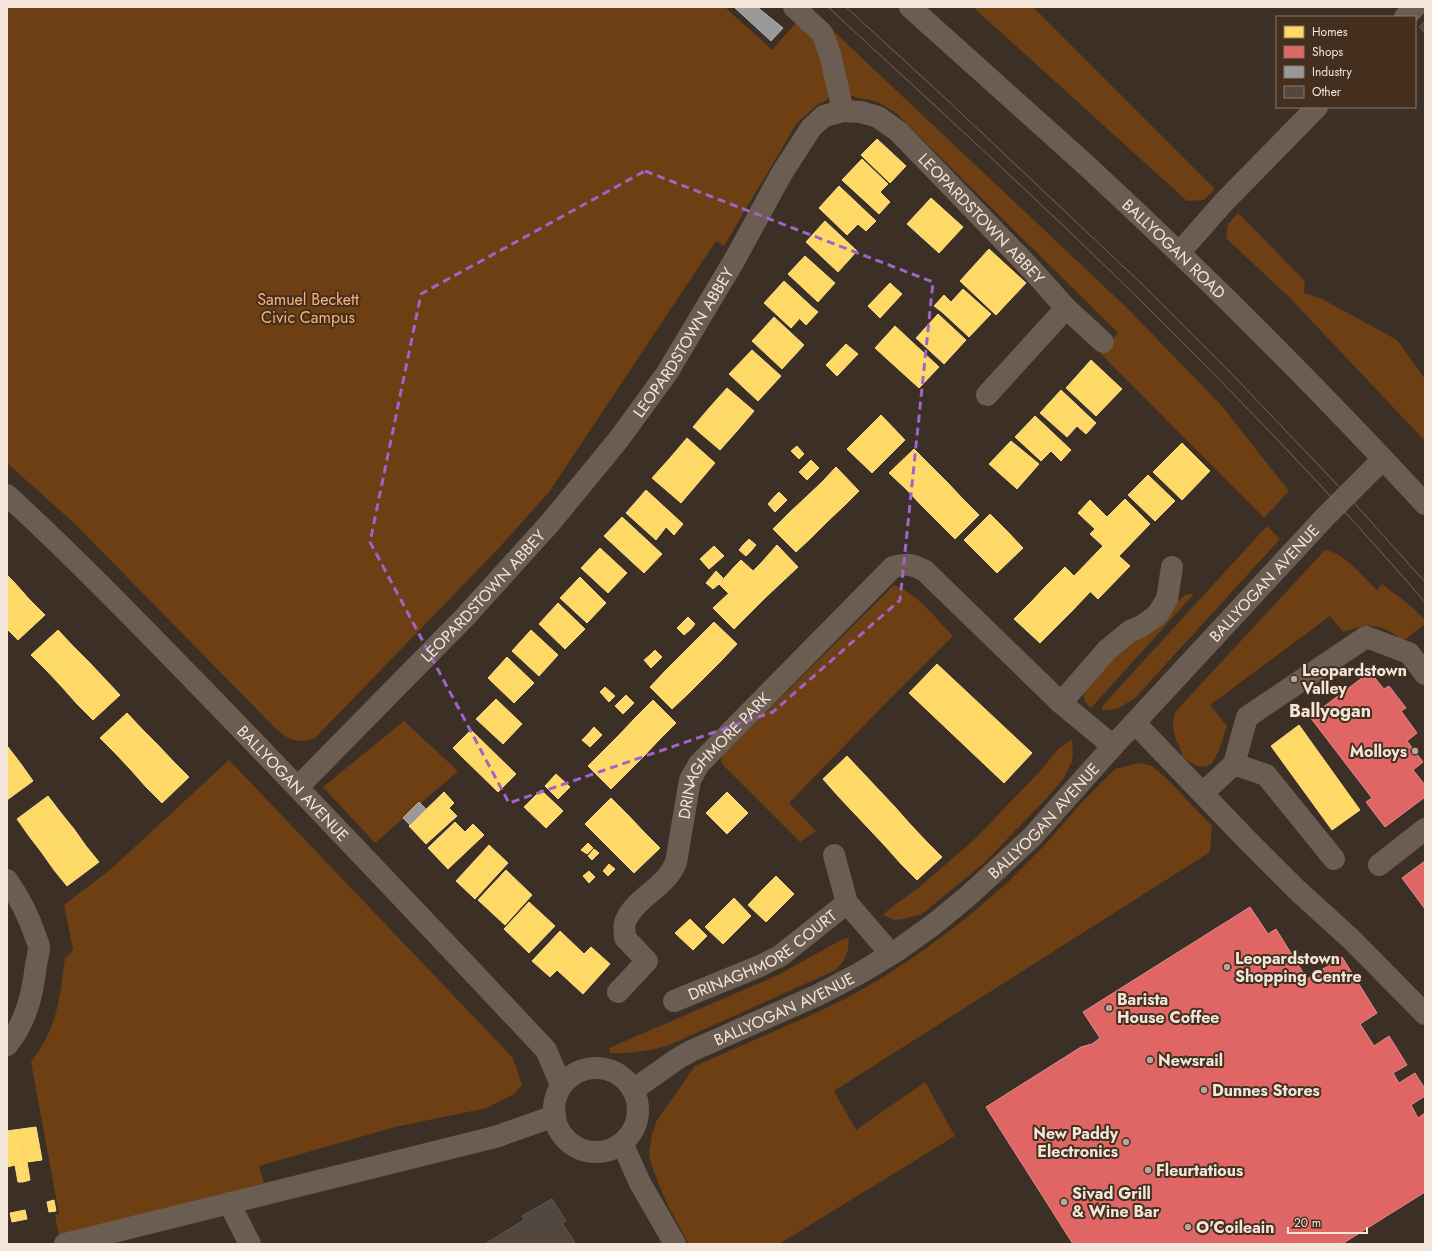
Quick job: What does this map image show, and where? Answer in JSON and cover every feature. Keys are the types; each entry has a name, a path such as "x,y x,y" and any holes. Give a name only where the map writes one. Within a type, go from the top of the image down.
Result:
{"street":[{"path":"794,7 822,33 830,54 843,111"},
{"name":"BALLYOGAN ROAD","path":"910,7 1087,167 1179,253 1252,324 1425,504"},
{"path":"1406,16 1415,7"},
{"path":"1179,253 1224,202 1316,108"},
{"name":"LEOPARDSTOWN ABBEY","path":"298,788 465,617 550,523 619,439 667,373 735,259 782,173 811,128 824,116 843,111 861,112 878,117 899,132 1032,270 1066,308 1103,342"},
{"path":"988,394 1066,308"},
{"name":"BALLYOGAN AVENUE","path":"633,1090 691,1051 840,984 891,954 934,924 968,897 1032,837 1113,746 1325,517 1383,459"},
{"name":"BALLYOGAN AVENUE","path":"7,495 58,543 174,660 298,788 546,1050 561,1085"},
{"name":"DRINAGHMORE PARK","path":"618,992 647,961 625,938 625,921 633,909 673,871 679,848 690,780 699,764 893,567 903,564 914,565 925,571 1061,703"},
{"path":"1113,746 1061,703 1107,650 1130,631 1142,626 1158,614 1167,599 1172,567"},
{"path":"1203,793 1234,764 1247,717 1366,636 1409,653 1425,674"},
{"path":"1135,723 1274,868 1352,940 1425,1014"},
{"path":"1234,764 1266,775 1334,859"},
{"path":"1379,865 1425,829"},
{"name":"DRINAGHMORE COURT","path":"834,855 847,903 891,954"},
{"path":"7,880 20,898 39,946 36,972 28,1005 16,1035 7,1045"},
{"name":"DRINAGHMORE COURT","path":"674,1001 760,966 780,956 847,903"},
{"path":"592,1068 609,1069 626,1081 633,1090 638,1104 637,1119 632,1132 622,1143 608,1151 590,1151 579,1148 566,1139 556,1123 554,1109 555,1099 561,1085 574,1074 592,1068"},
{"path":"65,1244 495,1136 555,1116"},
{"path":"622,1143 640,1183 676,1244"},
{"path":"229,1203 250,1244"}],"highlighted area":[{"path":"645,171 933,282 900,600 773,712 509,803 370,542 421,294"}],"green space":[{"name":"Samuel Beckett Civic Campus","path":"7,7 725,7 772,50 809,8 1127,308 1221,405 1289,491 1264,518 1100,353 1118,333 897,114 871,100 856,97 847,93 830,96 827,100 817,105 797,123 724,246 716,241 549,492 497,550 314,739 298,741 291,739 277,730 74,523 7,463"},
{"path":"973,7 1033,7 1215,189 1204,200 1187,201"},
{"path":"1238,213 1305,281 1304,293 1322,299 1397,340 1425,379 1425,441 1290,298 1226,238 1228,224"},
{"path":"1267,526 1280,539 1136,697 1115,709 1101,710 1104,704"},
{"path":"1325,550 1332,552 1346,560 1377,590 1382,584 1412,607 1425,620 1425,624 1403,641 1388,631 1374,626 1360,627 1343,632 1330,616 1210,705 1227,726 1221,746 1213,761 1208,766 1201,767 1193,764 1182,756 1181,749 1176,740 1173,718 1176,711"},
{"path":"894,585 911,594 918,600 953,636 789,803 816,831 800,842 722,764 722,756"},
{"path":"1188,594 1194,594 1091,708 1085,701 1084,692 1092,680 1128,644 1153,632 1160,626 1176,604"},
{"path":"404,721 458,771 375,843 323,787"},
{"path":"1072,740 1072,761 1064,778 1045,800 983,864 922,914 895,920 883,915 922,885 976,838 1041,770 1059,748"},
{"path":"229,760 513,1058 522,1085 514,1094 487,1108 395,1127 259,1166 264,1183 59,1235 55,1215 59,1214 31,1062 47,1037 52,1025 59,1000 65,958 73,949 64,905 111,869"},
{"path":"1139,763 1152,766 1166,778 1212,826 1210,852 834,1091 856,1130 925,1082 955,1136 779,1244 689,1244 668,1206 650,1160 649,1153 652,1134 657,1120 695,1066 847,998 885,976 924,950 965,919 1006,884 1044,846 1083,801 1115,769"},
{"path":"849,938 846,956 834,971 667,1046 638,1052 610,1053 609,1048 778,975 843,939"}],"building: Homes":[{"path":"877,139 906,166 890,183 861,155"},
{"path":"862,159 888,184 880,192 890,202 879,214 842,180"},
{"path":"839,186 876,221 866,231 858,224 847,235 819,208"},
{"path":"931,198 963,227 939,253 907,224"},
{"path":"825,221 857,251 838,272 806,242"},
{"path":"989,249 1026,283 996,315 960,281"},
{"path":"805,256 835,283 818,302 788,274"},
{"path":"784,281 811,306 791,328 764,303"},
{"path":"890,283 902,294 880,318 868,306"},
{"path":"963,289 991,314 969,337 942,312"},
{"path":"944,295 951,302 942,312 934,306"},
{"path":"811,306 818,312 806,325 800,319"},
{"path":"938,314 966,340 944,364 916,338"},
{"path":"774,317 804,345 782,369 752,341"},
{"path":"895,326 939,367 919,388 875,348"},
{"path":"846,344 858,354 837,376 826,365"},
{"path":"752,350 781,376 758,401 729,374"},
{"path":"1091,360 1122,389 1096,416 1066,388"},
{"path":"727,388 754,411 737,431 710,407"},
{"path":"1061,390 1096,423 1086,434 1077,426 1067,437 1040,413"},
{"path":"710,407 737,431 720,450 693,427"},
{"path":"881,415 905,440 872,473 847,449"},
{"path":"1035,416 1071,450 1061,461 1051,451 1041,461 1015,437"},
{"path":"687,438 715,463 698,483 670,458"},
{"path":"1011,441 1039,464 1017,489 989,464"},
{"path":"1182,443 1210,471 1182,500 1153,472"},
{"path":"797,446 804,454 799,459 791,451"},
{"path":"914,449 930,465 906,489 889,473"},
{"path":"670,458 698,483 681,503 652,478"},
{"path":"811,460 819,468 814,473 806,465"},
{"path":"806,465 814,473 807,480 799,472"},
{"path":"930,465 947,482 922,506 906,489"},
{"path":"836,467 859,491 845,505 822,482"},
{"path":"1148,475 1175,501 1155,521 1128,495"},
{"path":"822,482 845,505 828,521 805,498"},
{"path":"947,482 963,499 939,523 922,506"},
{"path":"646,490 683,524 674,535 666,527 656,540 626,513"},
{"path":"779,492 787,500 782,505 774,497"},
{"path":"774,497 782,505 775,512 768,504"},
{"path":"805,498 828,521 812,537 789,513"},
{"path":"963,499 979,515 955,539 939,523"},
{"path":"1125,499 1150,524 1119,556 1103,546 1090,534 1095,529 1078,513 1090,500 1107,517"},
{"path":"789,513 812,537 796,552 773,529"},
{"path":"990,514 1007,531 980,556 964,540"},
{"path":"622,517 662,554 644,573 604,536"},
{"path":"1007,531 1023,548 997,573 980,556"},
{"path":"749,539 756,545 751,551 743,545"},
{"path":"743,545 751,551 746,556 739,550"},
{"path":"777,545 798,567 782,582 761,563"},
{"path":"714,546 724,556 709,569 700,559"},
{"path":"1103,546 1119,556 1130,566 1098,599 1074,576"},
{"path":"600,548 627,573 608,593 581,568"},
{"path":"741,560 753,571 761,563 782,582 765,598 734,567"},
{"path":"734,567 765,598 749,614 719,584"},
{"path":"1065,567 1090,592 1071,612 1045,587"},
{"path":"716,571 723,578 719,584 711,577"},
{"path":"7,575 14,582 7,589"},
{"path":"580,577 606,603 587,623 560,598"},
{"path":"711,577 719,584 713,589 706,583"},
{"path":"14,582 29,599 7,620 7,589"},
{"path":"1045,587 1071,612 1057,626 1032,601"},
{"path":"729,593 749,614 734,629 713,608"},
{"path":"29,599 45,615 18,640 7,629 7,620"},
{"path":"1032,601 1057,626 1040,643 1014,619"},
{"path":"558,603 585,629 565,649 539,624"},
{"path":"688,617 695,624 691,629 683,622"},
{"path":"683,622 691,629 684,635 677,628"},
{"path":"714,622 737,644 721,661 698,638"},
{"path":"58,630 73,646 47,671 31,655"},
{"path":"531,630 558,655 539,676 512,651"},
{"path":"698,638 721,661 705,677 682,654"},
{"path":"73,646 89,662 62,687 47,671"},
{"path":"655,650 662,657 657,662 650,655"},
{"path":"682,654 705,677 689,693 666,670"},
{"path":"650,655 657,662 651,668 644,660"},
{"path":"507,657 534,683 514,703 488,678"},
{"path":"89,662 104,678 77,704 62,687"},
{"path":"937,664 1032,753 1004,783 909,693"},
{"path":"666,670 689,693 672,709 650,687"},
{"path":"104,678 120,695 93,720 77,704"},
{"path":"605,687 615,696 609,702 600,692"},
{"path":"626,695 634,703 628,709 620,701"},
{"path":"496,699 522,724 503,744 476,719"},
{"path":"653,700 676,723 659,740 636,717"},
{"path":"620,701 628,709 623,714 615,706"},
{"path":"127,713 142,729 116,754 100,738"},
{"path":"636,717 659,740 643,757 620,734"},
{"path":"1299,725 1360,810 1332,830 1271,746"},
{"path":"594,727 602,735 596,741 588,734"},
{"path":"142,729 158,745 131,770 116,754"},
{"path":"471,730 516,774 498,792 453,748"},
{"path":"588,734 596,741 590,747 582,740"},
{"path":"620,734 643,757 627,773 604,750"},
{"path":"158,745 173,761 146,787 131,770"},
{"path":"8,747 21,764 7,774 7,748"},
{"path":"604,750 627,773 611,789 588,766"},
{"path":"847,756 863,773 838,796 823,779"},
{"path":"173,761 189,777 162,803 146,787"},
{"path":"21,764 33,781 7,800 7,774"},
{"path":"863,773 879,790 854,813 838,796"},
{"path":"556,774 570,787 558,799 545,786"},
{"path":"541,790 563,811 546,828 524,807"},
{"path":"879,790 895,807 870,830 854,813"},
{"path":"444,792 454,803 449,808 457,816 426,844 409,826"},
{"path":"727,792 748,813 727,834 706,813"},
{"path":"48,796 61,813 29,836 17,819"},
{"path":"611,798 628,815 602,841 585,824"},
{"path":"895,807 910,824 886,847 870,830"},
{"path":"61,813 74,829 42,853 29,836"},
{"path":"628,815 644,832 618,857 602,841"},
{"path":"455,822 465,832 473,824 484,835 448,869 428,848"},
{"path":"910,824 926,841 901,864 886,847"},
{"path":"74,829 86,846 54,870 42,853"},
{"path":"644,832 660,848 634,873 618,857"},
{"path":"926,841 942,857 917,880 901,864"},
{"path":"588,843 593,848 587,854 581,850"},
{"path":"489,845 508,863 475,899 456,881"},
{"path":"86,846 99,862 67,886 54,870"},
{"path":"594,849 599,853 592,860 588,856"},
{"path":"609,864 615,869 608,876 603,871"},
{"path":"506,870 532,895 505,925 478,900"},
{"path":"589,871 595,877 589,883 583,876"},
{"path":"776,876 794,894 780,908 762,890"},
{"path":"762,890 780,908 766,922 748,905"},
{"path":"734,898 751,916 737,930 719,913"},
{"path":"529,902 555,926 529,953 504,929"},
{"path":"719,913 737,930 723,944 705,927"},
{"path":"690,919 707,936 693,950 675,933"},
{"path":"560,931 584,954 591,947 610,964 583,994 557,970 550,977 532,961"},
{"path":"36,1127 42,1160 27,1162 30,1180 23,1182 14,1130"},
{"path":"14,1130 23,1182 18,1182 15,1165 7,1167 7,1131"},
{"path":"54,1200 56,1211 49,1212 47,1202"},
{"path":"25,1210 27,1219 12,1222 10,1213"}],"building: Shops":[{"path":"1370,672 1384,689 1389,686 1406,708 1401,711 1417,733 1407,741 1423,762 1413,770 1425,785 1425,797 1385,827 1366,802 1372,798 1310,717"},
{"path":"1425,861 1425,909 1402,878"},
{"path":"1250,907 1268,934 1276,929 1307,979 1342,957 1377,1013 1360,1024 1374,1046 1389,1036 1407,1065 1393,1073 1399,1083 1415,1073 1425,1089 1425,1096 1411,1105 1418,1118 1425,1113 1425,1192 1342,1244 1073,1244 986,1107 1081,1047 1092,1044 1100,1038 1083,1012"}],"building: Industry":[{"path":"734,7 757,7 783,28 771,41"},
{"path":"419,802 426,809 410,825 403,818"}],"building: Other":[{"path":"1425,21 1425,33 1419,27"},
{"path":"552,1199 566,1221 562,1223 576,1244 485,1244 524,1220 522,1216"}],"tram line":[{"path":"828,7 1028,193 1182,342 1323,488 1425,602"},
{"path":"846,7 944,97 1145,287 1226,368 1347,495 1425,582"}],"place":[{"name":"Leopardstown Valley","path":"1294,679"},
{"name":"Molloys","path":"1415,751"},
{"name":"Leopardstown Shopping Centre","path":"1227,967"},
{"name":"Barista House Coffee","path":"1109,1008"},
{"name":"Newsrail","path":"1150,1060"},
{"name":"Dunnes Stores","path":"1204,1090"},
{"name":"New Paddy Electronics","path":"1126,1142"},
{"name":"Fleurtatious","path":"1148,1170"},
{"name":"Sivad Grill & Wine Bar","path":"1064,1202"},
{"name":"O'Coileain","path":"1188,1227"}],"district":[{"name":"Ballyogan","path":"1330,711"}]}
